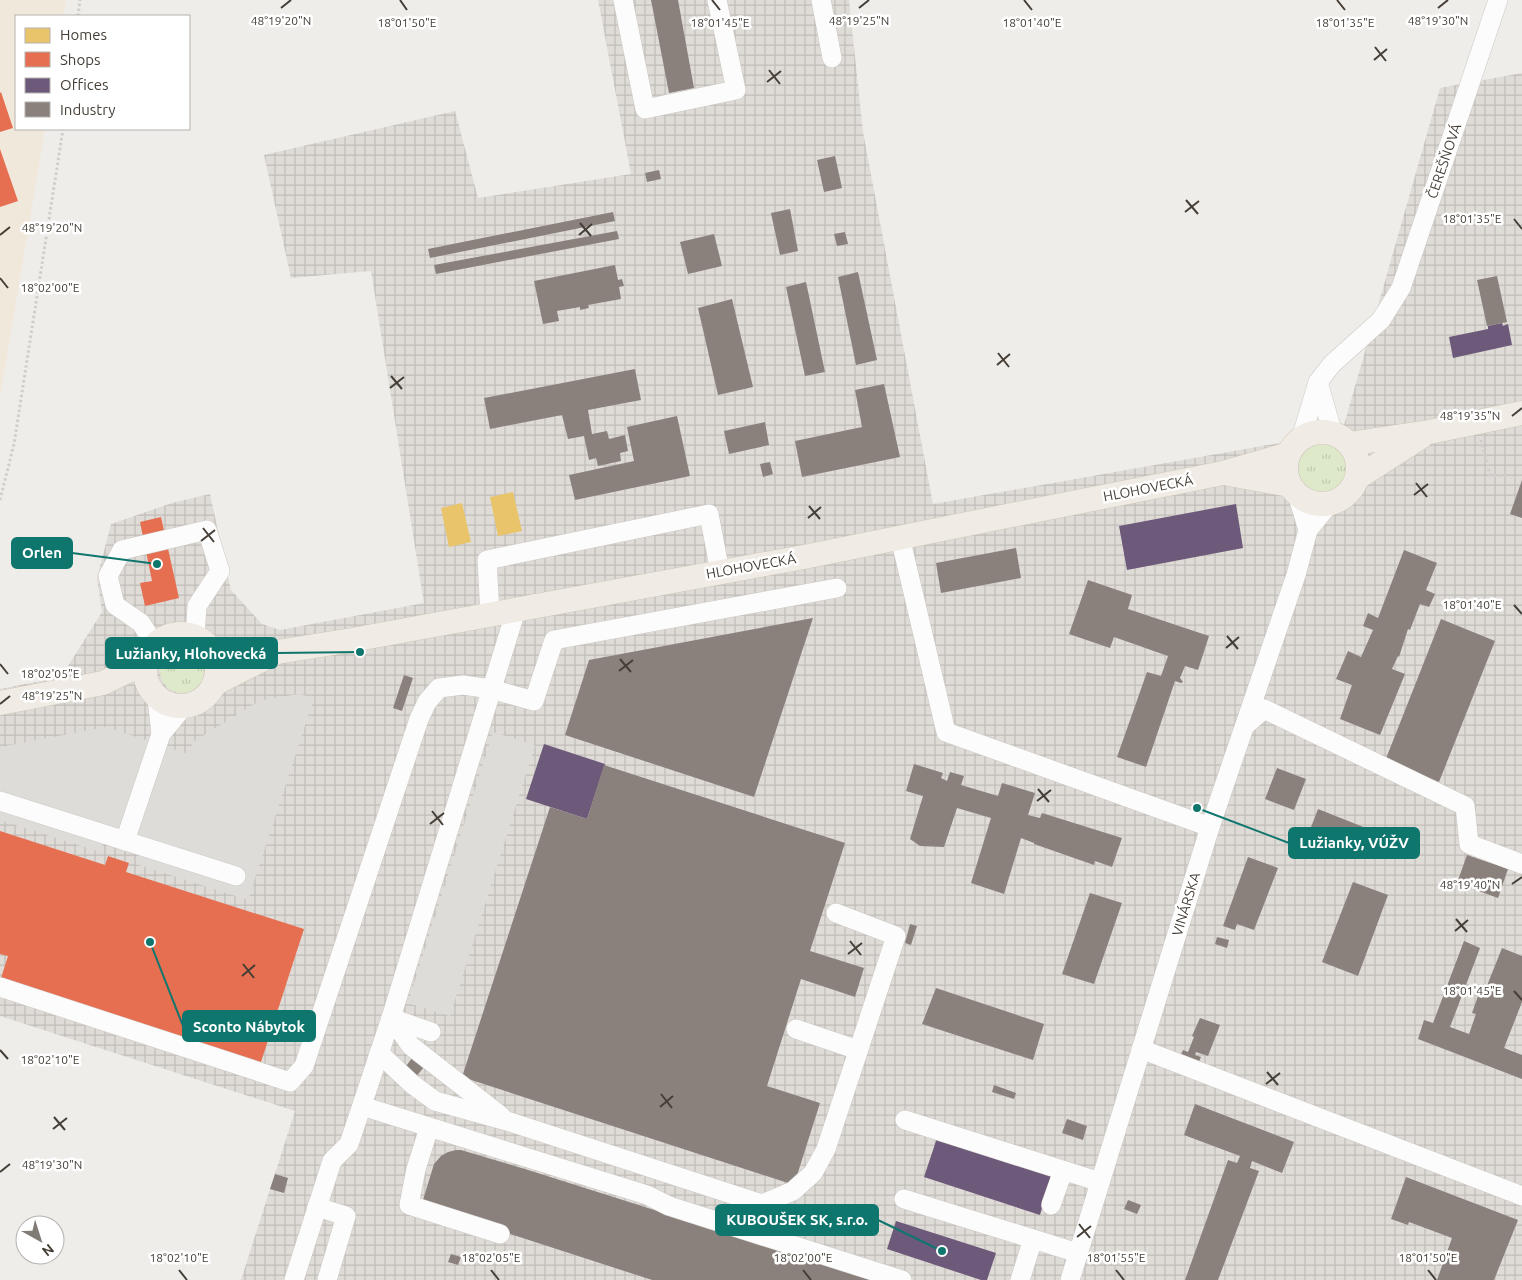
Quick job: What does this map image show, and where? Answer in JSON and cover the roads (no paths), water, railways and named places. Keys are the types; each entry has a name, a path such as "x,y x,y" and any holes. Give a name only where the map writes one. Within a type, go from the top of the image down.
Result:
{"main road":[{"path":"1341,439 1356,456 1358,463 1357,478 1352,488 1344,496 1330,503 1313,502 1294,489 1286,469 1295,446 1316,433 1341,439 1429,432 1522,413"},
{"path":"1357,478 1429,432"},
{"name":"HLOHOVECKÁ","path":"0,704 103,683 151,654 162,640 178,634 203,644 277,652 352,640 720,572 1223,473 1295,446"},
{"name":"HLOHOVECKÁ","path":"1223,473 1294,489"},
{"path":"203,644 217,670 214,684"},
{"name":"HLOHOVECKÁ","path":"103,683 154,694 170,705 184,706 202,699 214,684 277,652"},
{"path":"151,654 146,678 154,694"}],"street":[{"path":"623,0 645,109 736,90 717,0"},
{"path":"821,0 832,58"},
{"name":"ČEREŠŇOVÁ","path":"1295,446 1318,382 1332,364 1381,320 1401,288 1498,0"},
{"path":"1318,382 1341,439"},
{"path":"1294,489 1308,530"},
{"name":"VINÁRSKA","path":"1070,1280 1210,827 1296,574 1308,530 1330,503"},
{"path":"490,614 487,560 709,514 720,572"},
{"path":"151,654 141,623 115,605 108,576 122,550 207,530 220,571 197,606 203,644"},
{"path":"900,537 946,732 1210,827"},
{"path":"0,988 290,1082 304,1066 419,719 427,702 439,688 463,685 491,689 534,701 554,640 837,588"},
{"path":"294,1280 332,1161 349,1144 362,1106 391,1018 516,610"},
{"path":"154,694 161,734"},
{"path":"125,841 161,734 184,706"},
{"path":"1246,725 1264,709 1465,806 1469,844 1522,864"},
{"path":"0,801 236,876"},
{"path":"379,1052 412,1084 435,1101 507,1121 762,1204 793,1191 813,1173 826,1148 896,936 836,913"},
{"path":"391,1018 431,1032"},
{"path":"391,1018 411,1046 507,1121"},
{"path":"796,1029 858,1050"},
{"path":"1141,1048 1522,1196"},
{"path":"362,1106 647,1196 669,1206 902,1280"},
{"path":"905,1120 1100,1182"},
{"path":"429,1128 416,1169 409,1205 500,1234"},
{"path":"1051,1205 1063,1171"},
{"path":"904,1199 1078,1253"},
{"path":"317,1207 346,1216 327,1280"},
{"path":"1020,1280 1033,1239"}],"place":[{"name":"Orlen","path":"157,564"},
{"name":"Lužianky, Hlohovecká","path":"360,652"},
{"name":"Lužianky, VÚŽV","path":"1197,808"},
{"name":"Sconto Nábytok","path":"150,942"},
{"name":"KUBOUŠEK SK, s.r.o.","path":"942,1251"}]}
